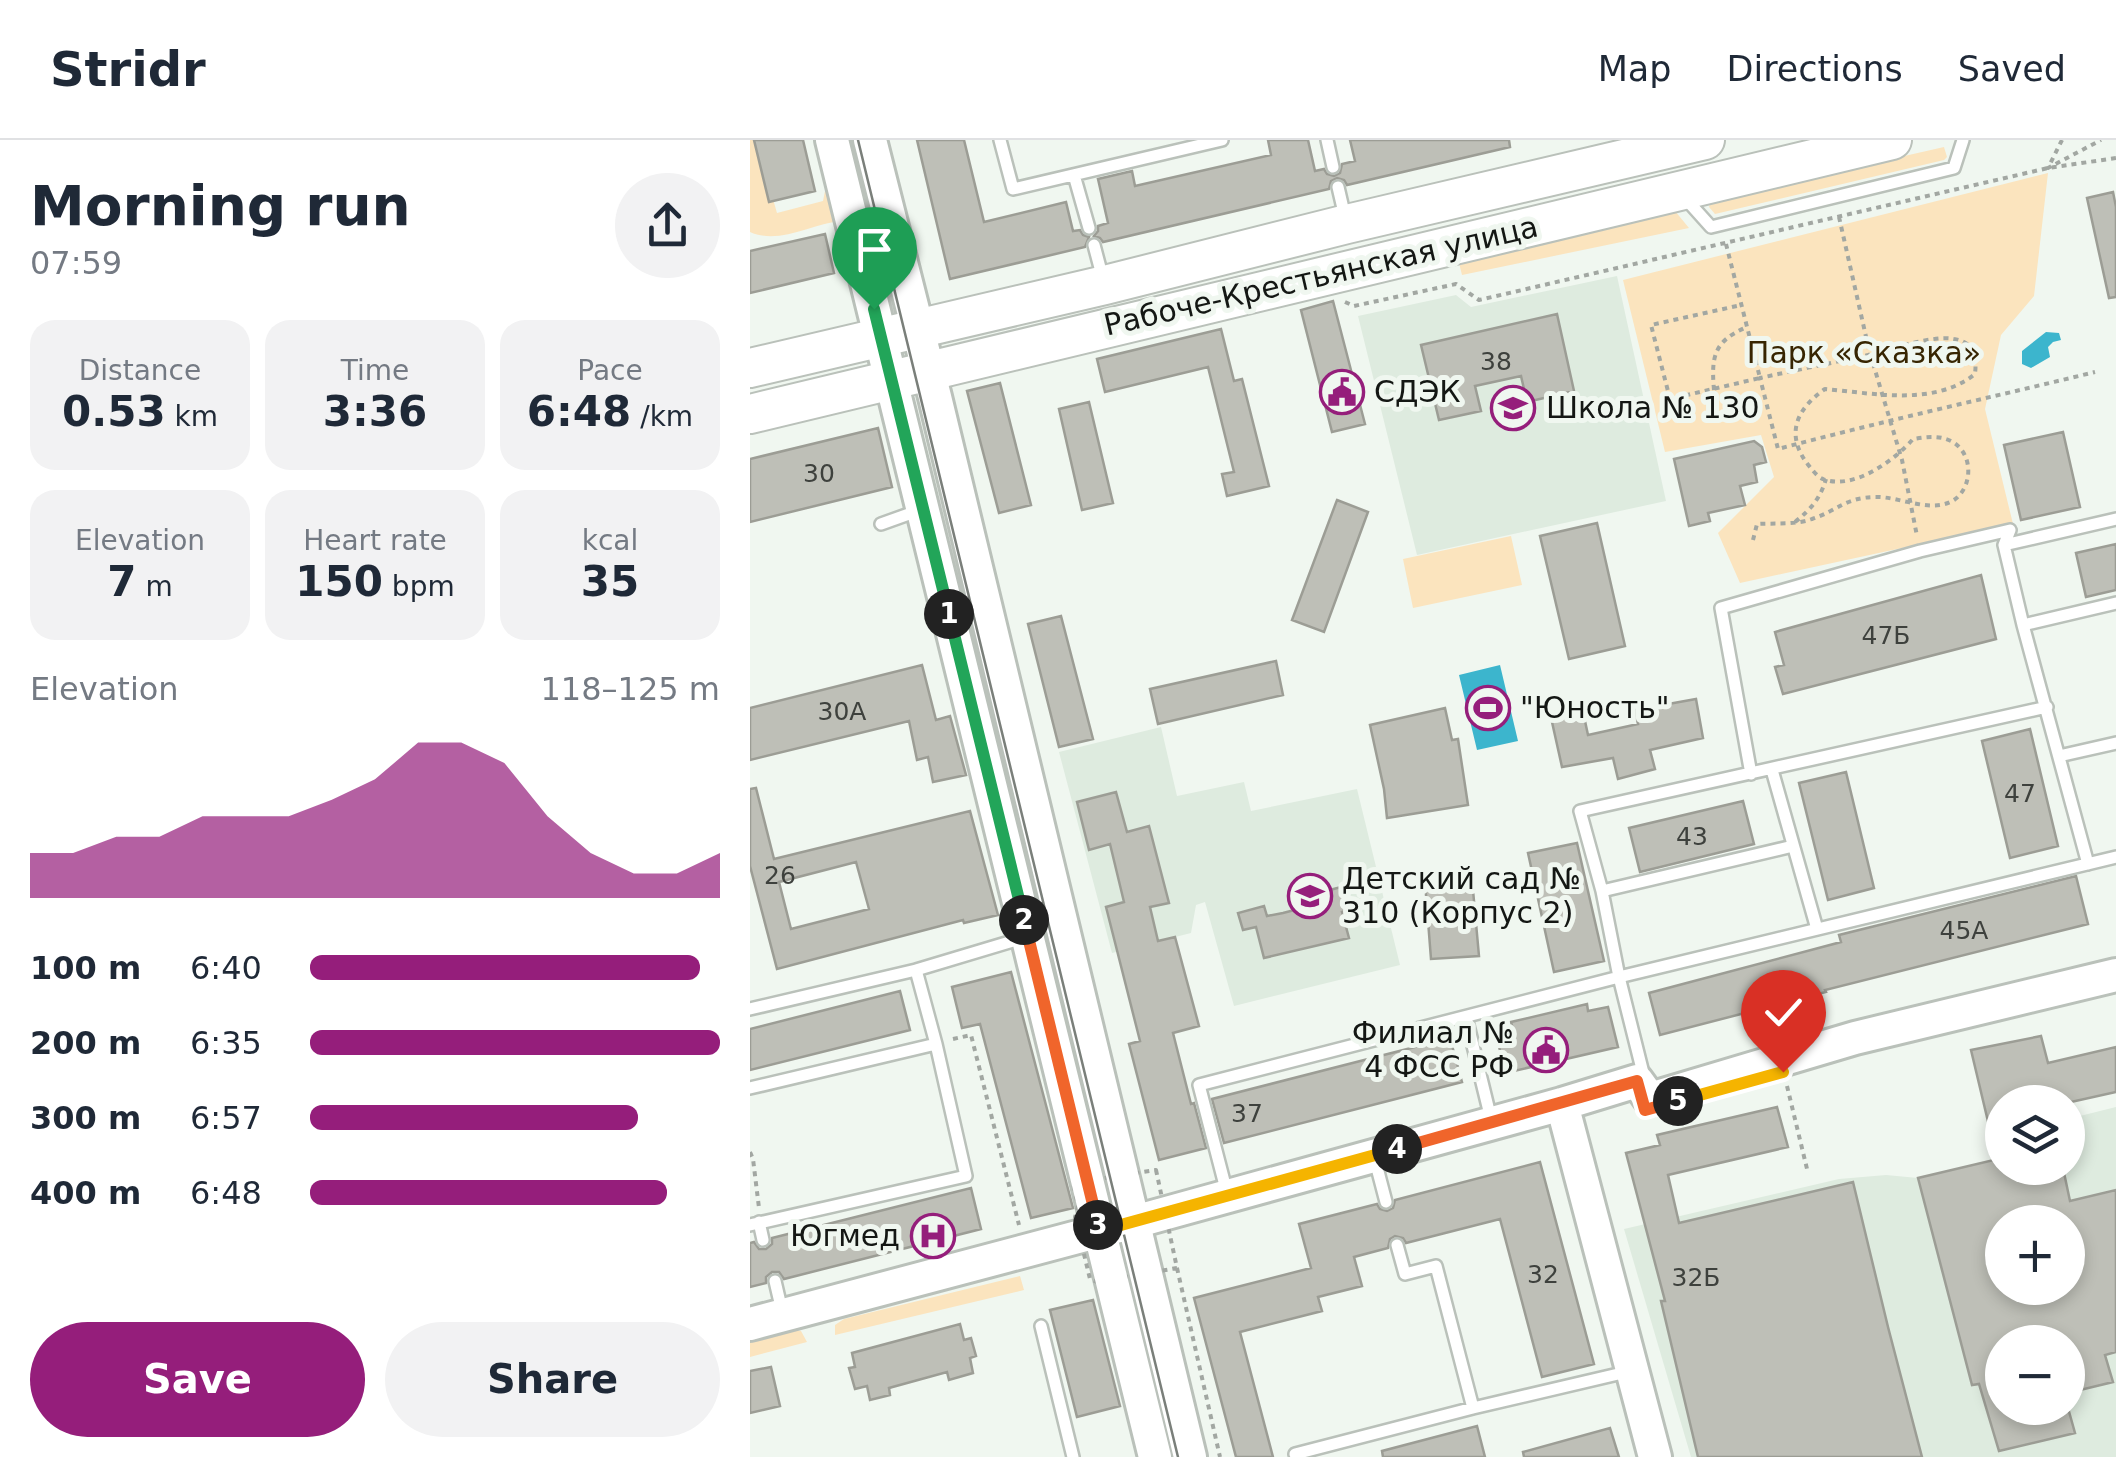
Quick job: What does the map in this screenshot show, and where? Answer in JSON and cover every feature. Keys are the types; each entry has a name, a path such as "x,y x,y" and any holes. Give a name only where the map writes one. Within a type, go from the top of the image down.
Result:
{"main road":[{"name":"Рабоче-Крестьянская улица","path":"750,368 1105,285 1591,161 1704,140"},
{"name":"Рабоче-Крестьянская улица","path":"750,414 1892,140"}],"street":[{"path":"832,140 1155,1457"},
{"path":"870,140 929,370 1190,1457"},
{"path":"750,1324 1134,1222 1637,1081 1650,1099 1855,1038 2116,975"},
{"path":"1562,1104 1655,1457"}],"lane":[{"path":"1000,140 1013,189 1222,140"},
{"path":"1326,140 1333,167"},
{"path":"1678,190 1710,227 1954,168 1963,140"},
{"path":"1074,175 1089,228"},
{"path":"1338,187 1347,224"},
{"path":"1094,245 1105,285"},
{"path":"882,524 923,508"},
{"path":"2004,545 2116,520"},
{"path":"1751,774 1721,608 1920,551 2010,530 2004,545 2088,864"},
{"path":"2023,625 2116,604"},
{"path":"1650,1099 1580,811 2047,707"},
{"path":"2060,756 2116,744"},
{"path":"1772,770 1818,930"},
{"path":"1602,890 1794,846"},
{"path":"1228,1195 1199,1085 1620,977 2116,857"},
{"path":"750,1009 916,970 1028,936"},
{"path":"763,1240 754,1224 966,1176 916,970"},
{"path":"1466,1016 1492,1122"},
{"path":"750,1088 936,1044"},
{"path":"1374,1156 1386,1202"},
{"path":"1397,1246 1405,1274 1436,1266 1474,1408"},
{"path":"774,1281 783,1315"},
{"path":"1040,1326 1073,1457"},
{"path":"1295,1454 1631,1370"}],"path":[{"path":"2048,168 2062,140"},
{"path":"2048,168 2100,140"},
{"path":"1354,306 1456,284 1478,300 2048,168 2116,158"},
{"path":"1839,217 1870,354 1900,454 1920,551"},
{"path":"1726,244 1778,449 2095,372"},
{"path":"1741,304 1651,325 1670,399 1952,338 1968,344 1977,360 1975,374 1967,380 1910,396 1826,389 1808,401 1797,422 1796,444 1808,466 1822,479 1846,481 1878,469 1900,454 1913,438 1932,436 1950,440 1963,450 1968,468 1966,487 1952,501 1932,506 1881,497 1851,499 1808,521 1757,524 1753,540"},
{"path":"1714,390 1713,360 1718,348 1725,338 1747,327"},
{"path":"1795,522 1821,495 1826,479"},
{"path":"936,1044 971,1034 1020,1230"},
{"path":"1783,1072 1808,1174"},
{"path":"750,1152 760,1196 754,1224"},
{"path":"1177,1268 1220,1457"}],"shaded area":[{"name":"Школа № 130","path":"1617,276 1666,501 1417,555 1358,316 1456,295 1471,307"},
{"path":"1161,727 1177,796 1244,782 1251,811 1357,789 1400,965 1234,1006 1205,902 1196,905 1191,933 1112,953 1059,752"},
{"path":"2041,1036 2054,1085 1985,1085 1985,1109 1971,1049"},
{"path":"2116,1107 2116,1457 1691,1457 1624,1229 1839,1179 1886,1175 1918,1178 1985,1163 1985,1185 2085,1185 2085,1115"}],"green space":[{"path":"750,140 756,140 777,213 823,201 828,176 841,221 784,235 750,232"},
{"path":"1944,147 1944,160 1715,214 1709,207 1711,200"},
{"name":"Парк «Сказка»","path":"2048,173 2034,296 2001,335 1985,409 2013,524 1740,583 1718,533 1774,477 1761,435 1665,452 1623,280"},
{"path":"1675,211 1689,228 1462,275 1458,259"},
{"path":"1511,536 1522,585 1413,608 1403,559"},
{"path":"1020,1276 1024,1290 835,1335 835,1325 844,1319"},
{"path":"801,1331 807,1342 750,1357 750,1342"}],"water":[{"path":"2046,332 2059,333 2061,340 2048,347 2050,357 2031,368 2022,364 2022,351"},
{"path":"1500,665 1518,741 1477,750 1459,675"}],"building":[{"path":"754,140 803,140 815,191 769,202"},
{"path":"917,140 964,140 984,222 1066,202 1073,231 1080,230 1089,237 1085,247 950,279"},
{"path":"1268,140 1308,140 1315,171 1324,169 1334,176 1340,173 1342,164 1355,161 1350,140 1509,140 1510,147 1347,185 1337,178 1331,181 1329,189 1103,242 1094,236 1098,226 1108,223 1098,179 1132,171 1135,186 1271,155"},
{"path":"2113,192 2116,297 2109,298 2087,198"},
{"path":"825,234 834,273 750,293 750,251"},
{"path":"1333,301 1365,424 1332,432 1301,310"},
{"path":"1557,314 1574,391 1527,402 1521,376 1475,386 1481,411 1439,420 1421,345"},
{"path":"1221,329 1234,381 1242,379 1269,486 1227,496 1222,474 1234,472 1208,367 1105,392 1097,359"},
{"path":"1000,383 1031,505 999,513 967,391"},
{"path":"1089,402 1113,503 1082,510 1059,409"},
{"path":"878,428 892,487 750,522 750,459"},
{"path":"2063,432 2080,507 2021,520 2004,445"},
{"path":"1754,441 1762,447 1766,462 1754,465 1757,482 1740,486 1745,505 1708,513 1710,521 1689,526 1674,459"},
{"path":"1337,500 1368,512 1324,632 1292,620"},
{"path":"1597,523 1625,646 1569,659 1540,536"},
{"path":"2116,544 2116,590 2086,597 2076,553"},
{"path":"1981,575 1996,639 1783,694 1775,667 1784,665 1775,632"},
{"path":"1061,616 1093,739 1059,747 1028,624"},
{"path":"1276,661 1283,695 1158,724 1150,689"},
{"path":"922,665 936,720 950,716 966,775 933,782 928,757 917,760 909,721 750,760 750,708"},
{"path":"1696,699 1703,738 1650,750 1655,769 1618,779 1613,758 1562,767 1550,713 1582,707 1588,735 1638,724 1635,710"},
{"path":"1445,708 1452,740 1458,739 1468,805 1387,818 1370,725"},
{"path":"2030,729 2058,846 2010,858 1982,741"},
{"path":"1846,772 1874,888 1828,900 1799,783"},
{"path":"756,788 774,859 970,811 998,915 964,923 963,920 777,969 750,866 750,789","holes":["856,862 869,909 791,929 779,882"]},
{"path":"1116,792 1127,832 1149,826 1169,903 1150,907 1158,941 1175,937 1199,1026 1173,1033 1206,1148 1159,1160 1129,1044 1140,1041 1106,907 1124,902 1110,844 1089,850 1077,802"},
{"path":"1743,801 1754,844 1640,872 1629,828"},
{"path":"1577,843 1604,961 1554,972 1528,853"},
{"path":"2076,876 2088,924 1660,1035 1649,993 1841,942 1839,935"},
{"path":"1472,879 1479,956 1431,959 1425,882"},
{"path":"1345,886 1351,910 1342,912 1349,938 1264,958 1256,927 1243,930 1238,913 1264,906 1267,916 1283,913 1325,902 1322,892"},
{"path":"1011,972 1073,1208 1031,1218 980,1024 962,1028 952,987"},
{"path":"900,991 910,1030 750,1070 750,1029"},
{"path":"1587,1004 1588,1011 1608,1007 1618,1047 1505,1073 1496,1033 1513,1029 1511,1022"},
{"path":"2041,1036 2048,1063 2116,1047 2116,1092 2085,1099 2085,1085 1985,1085 1985,1109 1971,1050"},
{"path":"1450,1038 1462,1082 1224,1143 1212,1099"},
{"path":"1777,1107 1788,1147 1668,1175 1679,1223 1853,1182 1922,1457 1698,1457 1661,1301 1665,1301 1626,1153 1660,1145 1657,1135"},
{"path":"1540,1162 1594,1364 1542,1377 1500,1219 1406,1243 1395,1236 1388,1248 1354,1257 1362,1286 1318,1297 1322,1311 1240,1332 1273,1457 1236,1457 1194,1298 1311,1268 1299,1224 1377,1204 1387,1211 1393,1208 1395,1200"},
{"path":"1985,1162 1985,1185 2067,1185 2070,1201 2116,1190 2116,1352 2105,1355 2113,1382 2085,1389 2085,1325 1985,1325 1985,1404 1979,1384 1972,1385 1918,1178"},
{"path":"971,1188 981,1229 784,1279 779,1272 772,1272 766,1283 750,1287 750,1243 766,1249 772,1238"},
{"path":"1093,1300 1120,1406 1077,1417 1050,1310"},
{"path":"960,1324 964,1340 971,1338 976,1356 970,1358 973,1373 949,1380 947,1372 889,1388 890,1395 870,1400 867,1386 855,1389 849,1368 855,1367 852,1353"},
{"path":"771,1367 780,1406 750,1413 750,1371"},
{"path":"1991,1425 2073,1425 2075,1433 1999,1451"},
{"path":"1477,1426 1485,1457 1383,1457 1382,1451"},
{"path":"1610,1428 1619,1457 1524,1457 1523,1452"}],"tram line":[{"path":"858,140 1178,1457"}],"place":[{"name":"СДЭК","path":"1342,392"},
{"name":"Школа № 130","path":"1513,408"},
{"name":"\"Юность\"","path":"1488,708"},
{"name":"Детский сад № 310 (Корпус 2)","path":"1310,896"},
{"name":"Филиал № 4 ФСС РФ","path":"1546,1050"},
{"name":"Югмед","path":"933,1236"}],"route":[{"path":"874,309 1099,1231 1637,1081 1645,1110 1783,1072"}]}
